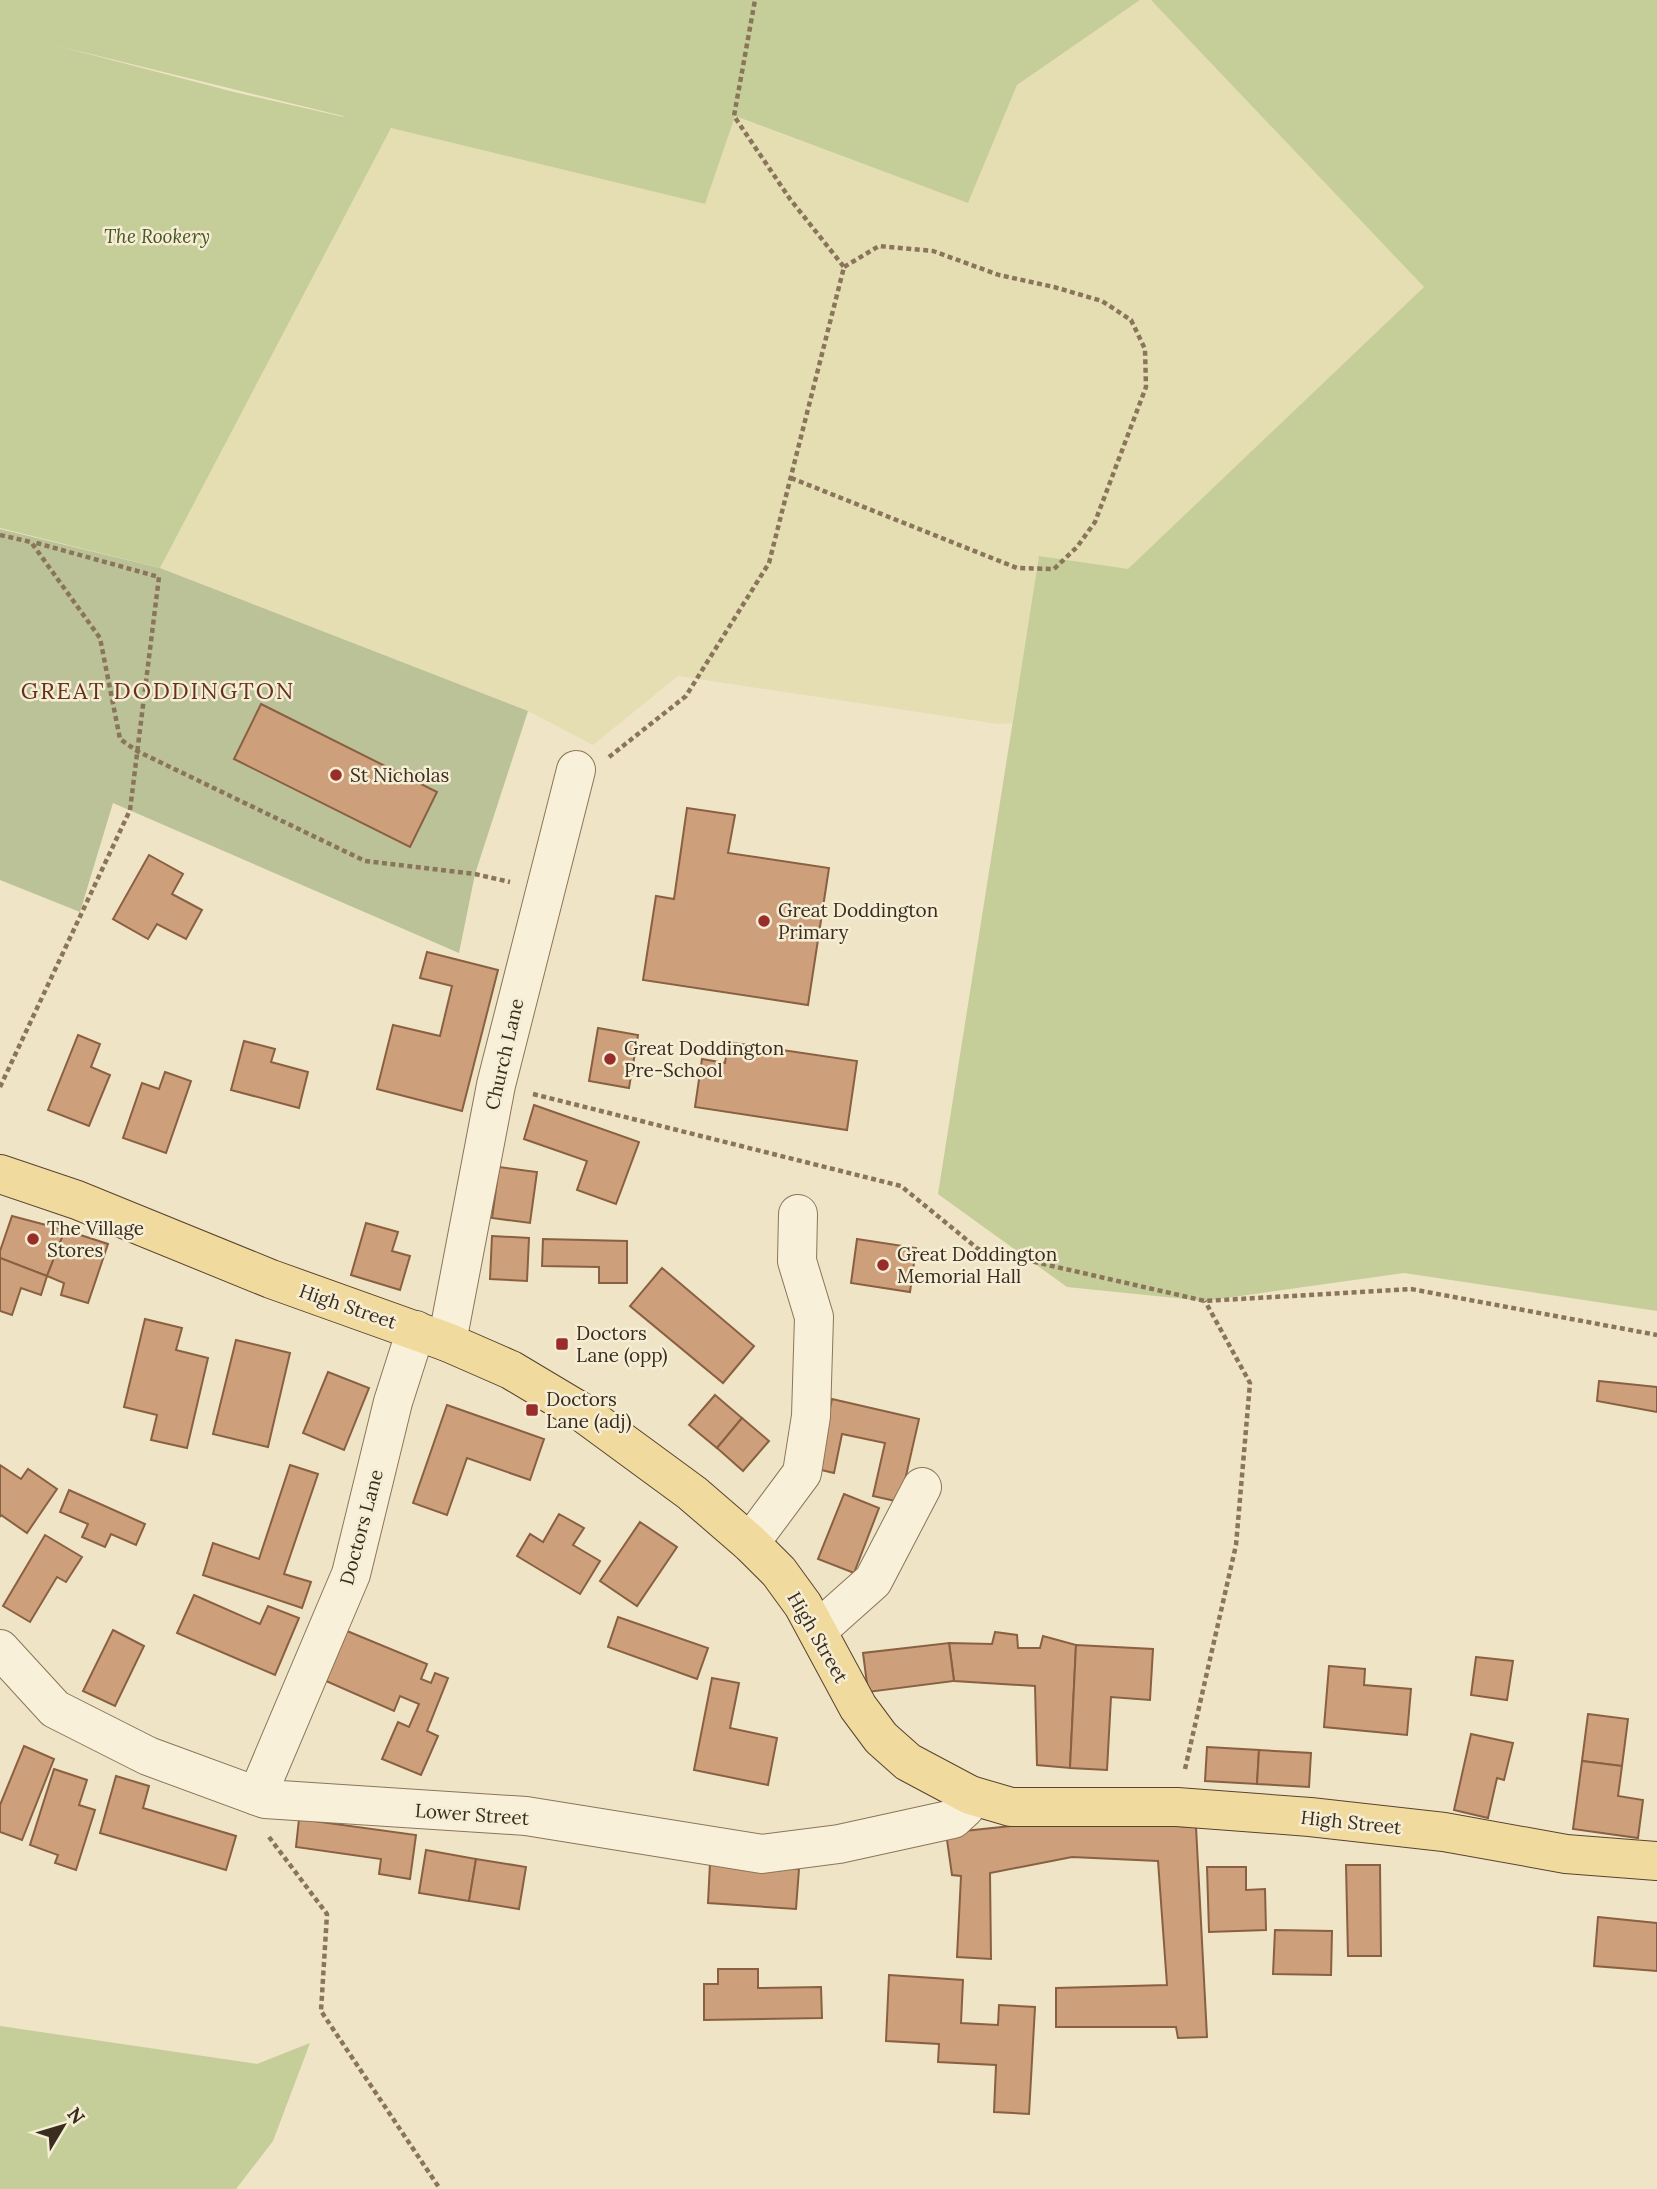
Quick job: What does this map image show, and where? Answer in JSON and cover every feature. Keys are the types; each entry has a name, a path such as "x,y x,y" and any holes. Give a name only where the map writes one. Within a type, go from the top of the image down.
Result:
{"main road":[{"name":"High Street","path":"3,1181 78,1200 271,1279 432,1336 511,1370 583,1413 692,1493 750,1543 779,1572 803,1605 858,1707 881,1738 908,1762 970,1796 1011,1807 1177,1807 1377,1824 1444,1832 1566,1854 1657,1861"}],"street":[{"name":"Church Lane","path":"432,1336 576,770"},
{"path":"750,1543 802,1473 811,1416 814,1317 797,1261 798,1214"},
{"name":"Doctors Lane","path":"261,1798 351,1574 393,1402 432,1336"},
{"path":"818,1630 873,1581 922,1487"},
{"name":"Lower Street","path":"0,1649 55,1709 148,1756 261,1798 526,1816 762,1854 839,1844 953,1819 965,1808 970,1796"}],"path":[{"path":"755,0 734,116 790,199 844,267"},
{"path":"576,770 613,756 685,696 769,563 844,267 878,246 933,251 999,275 1102,301 1131,320 1145,349 1146,387 1095,522 1077,547 1054,569 1017,568 791,478"},
{"path":"0,534 159,577 130,810 0,1087"},
{"path":"31,542 100,638 120,739 137,751 365,861 475,874 545,890"},
{"path":"496,1085 901,1186 978,1249 1205,1301 1411,1289 1657,1335"},
{"path":"1177,1807 1236,1545 1250,1382 1205,1301"},
{"path":"261,1798 260,1820 277,1850 327,1914 321,2011 440,2189"}],"shaded area":[{"path":"1140,0 1151,0 1424,287 1128,570 1039,556 1012,723 998,724 678,676 593,745 528,711 160,568 391,128 705,204 734,116 968,203 1017,85"}],"green space":[{"name":"The Rookery","path":"0,0 1140,0 1017,85 968,203 735,116 705,204 391,128 160,568 0,528","holes":["54,45 343,116 238,93"]},
{"path":"1151,0 1657,0 1657,1311 1404,1273 1205,1301 1067,1287 938,1194 1039,556 1128,569 1424,287"},
{"path":"0,529 160,568 528,711 475,874 459,953 113,803 80,912 0,880"},
{"path":"0,2026 257,2064 310,2043 273,2141 236,2189 0,2189"}],"building":[{"name":"St Nicholas","path":"261,704 437,792 410,847 234,759"},
{"path":"687,808 735,815 728,853 829,868 808,1005 643,980 656,896 674,899"},
{"path":"149,855 183,874 172,894 202,910 186,939 157,924 148,939 113,919"},
{"path":"427,952 498,970 462,1111 377,1089 393,1025 440,1036 452,986 420,978"},
{"path":"598,1028 638,1035 629,1088 589,1081"},
{"path":"78,1035 100,1044 91,1067 110,1075 89,1126 48,1110"},
{"path":"244,1041 275,1049 271,1062 308,1072 299,1108 231,1090"},
{"path":"728,1042 857,1061 847,1130 695,1107 702,1059 725,1063"},
{"path":"165,1072 191,1081 166,1153 123,1138 142,1083 159,1089"},
{"path":"534,1105 639,1142 616,1204 577,1190 587,1161 524,1139"},
{"path":"499,1167 537,1172 530,1223 492,1218"},
{"name":"The Village Stores","path":"12,1216 65,1230 47,1276 0,1258"},
{"path":"366,1223 398,1232 392,1251 410,1256 400,1290 351,1275"},
{"path":"65,1230 108,1244 88,1303 61,1295 64,1283 47,1276"},
{"path":"492,1236 529,1238 527,1281 490,1279"},
{"path":"543,1239 627,1241 627,1283 599,1283 599,1267 542,1266"},
{"name":"Great Doddington Memorial Hall","path":"857,1239 916,1248 910,1292 851,1283"},
{"path":"0,1258 47,1276 41,1295 21,1288 12,1315 0,1311"},
{"path":"662,1268 754,1346 723,1383 630,1306"},
{"path":"145,1319 182,1328 176,1350 208,1358 187,1448 151,1440 157,1415 124,1407"},
{"path":"236,1340 290,1353 268,1447 213,1434"},
{"path":"328,1372 369,1388 344,1450 303,1433"},
{"path":"1599,1381 1657,1387 1657,1412 1597,1401"},
{"path":"715,1395 742,1418 717,1448 689,1425"},
{"path":"832,1399 919,1419 900,1502 873,1496 885,1443 842,1434 834,1473 817,1469"},
{"path":"447,1405 544,1439 530,1480 467,1458 447,1515 413,1503"},
{"path":"742,1418 769,1441 743,1471 717,1448"},
{"path":"0,1465 21,1479 28,1469 57,1489 27,1533 1,1515 0,1517"},
{"path":"290,1465 318,1474 284,1574 311,1582 302,1608 203,1575 213,1543 259,1559"},
{"path":"69,1490 145,1524 136,1545 111,1534 105,1547 82,1537 88,1524 60,1512"},
{"path":"844,1494 879,1508 854,1573 818,1559"},
{"path":"559,1514 584,1528 573,1545 600,1561 580,1594 517,1556 530,1534 543,1542"},
{"path":"640,1522 677,1547 637,1606 600,1581"},
{"path":"45,1535 82,1557 66,1582 57,1577 30,1622 3,1606"},
{"path":"194,1595 260,1624 268,1606 299,1618 275,1675 177,1633"},
{"path":"618,1617 708,1648 697,1679 608,1647"},
{"path":"113,1630 144,1646 115,1706 83,1691"},
{"path":"347,1631 427,1664 421,1679 431,1683 435,1673 448,1678 427,1731 438,1736 421,1775 382,1759 398,1722 409,1727 419,1704 400,1696 394,1711 326,1681"},
{"path":"995,1632 1017,1635 1018,1648 1040,1648 1043,1636 1076,1645 1070,1768 1037,1765 1035,1686 954,1681 949,1643 992,1644"},
{"path":"949,1643 954,1681 868,1692 863,1653"},
{"path":"1076,1645 1153,1649 1150,1700 1111,1697 1107,1770 1070,1768"},
{"path":"1476,1657 1513,1661 1507,1700 1471,1695"},
{"path":"1329,1666 1365,1669 1364,1685 1411,1689 1407,1735 1324,1727"},
{"path":"712,1678 739,1683 730,1728 777,1738 768,1785 694,1770"},
{"path":"1588,1714 1628,1719 1622,1766 1582,1761"},
{"path":"1471,1734 1513,1743 1504,1780 1497,1778 1488,1818 1454,1810"},
{"path":"24,1746 54,1759 22,1840 0,1832 0,1805"},
{"path":"1207,1747 1259,1750 1257,1784 1205,1781"},
{"path":"1259,1750 1311,1753 1309,1787 1257,1784"},
{"path":"1582,1761 1622,1766 1618,1796 1643,1800 1638,1838 1573,1829"},
{"path":"54,1769 87,1780 79,1805 95,1810 76,1870 55,1863 58,1855 30,1845"},
{"path":"116,1776 149,1786 143,1808 236,1836 226,1870 100,1833"},
{"path":"299,1819 416,1835 410,1879 379,1874 381,1859 296,1847"},
{"path":"1068,1820 1196,1827 1207,2037 1178,2038 1176,2027 1056,2027 1056,1988 1167,1985 1158,1861 1072,1857 990,1873 991,1959 957,1957 961,1876 952,1875 946,1833"},
{"path":"426,1850 476,1859 469,1901 419,1893"},
{"path":"476,1859 526,1867 519,1909 469,1901"},
{"path":"710,1863 799,1869 796,1909 708,1903"},
{"path":"1346,1865 1380,1865 1381,1956 1348,1956"},
{"path":"1207,1867 1246,1867 1246,1890 1265,1889 1266,1930 1209,1932"},
{"path":"1598,1917 1657,1923 1657,1971 1594,1966"},
{"path":"1275,1930 1332,1931 1331,1975 1273,1974"},
{"path":"718,1969 758,1969 758,1988 821,1987 822,2018 704,2020 704,1984 718,1984"},
{"path":"889,1975 963,1980 961,2023 998,2025 999,2005 1035,2007 1029,2114 994,2112 996,2065 938,2062 939,2044 886,2041"}],"place":[{"name":"St Nicholas","path":"336,775"},
{"name":"Great Doddington Primary","path":"764,921"},
{"name":"Great Doddington Pre-School","path":"610,1059"},
{"name":"The Village Stores","path":"33,1239"},
{"name":"Great Doddington Memorial Hall","path":"883,1265"},
{"name":"Doctors Lane (opp)","path":"562,1344"},
{"name":"Doctors Lane (adj)","path":"532,1410"}],"district":[{"name":"GREAT DODDINGTON","path":"158,690"}]}
